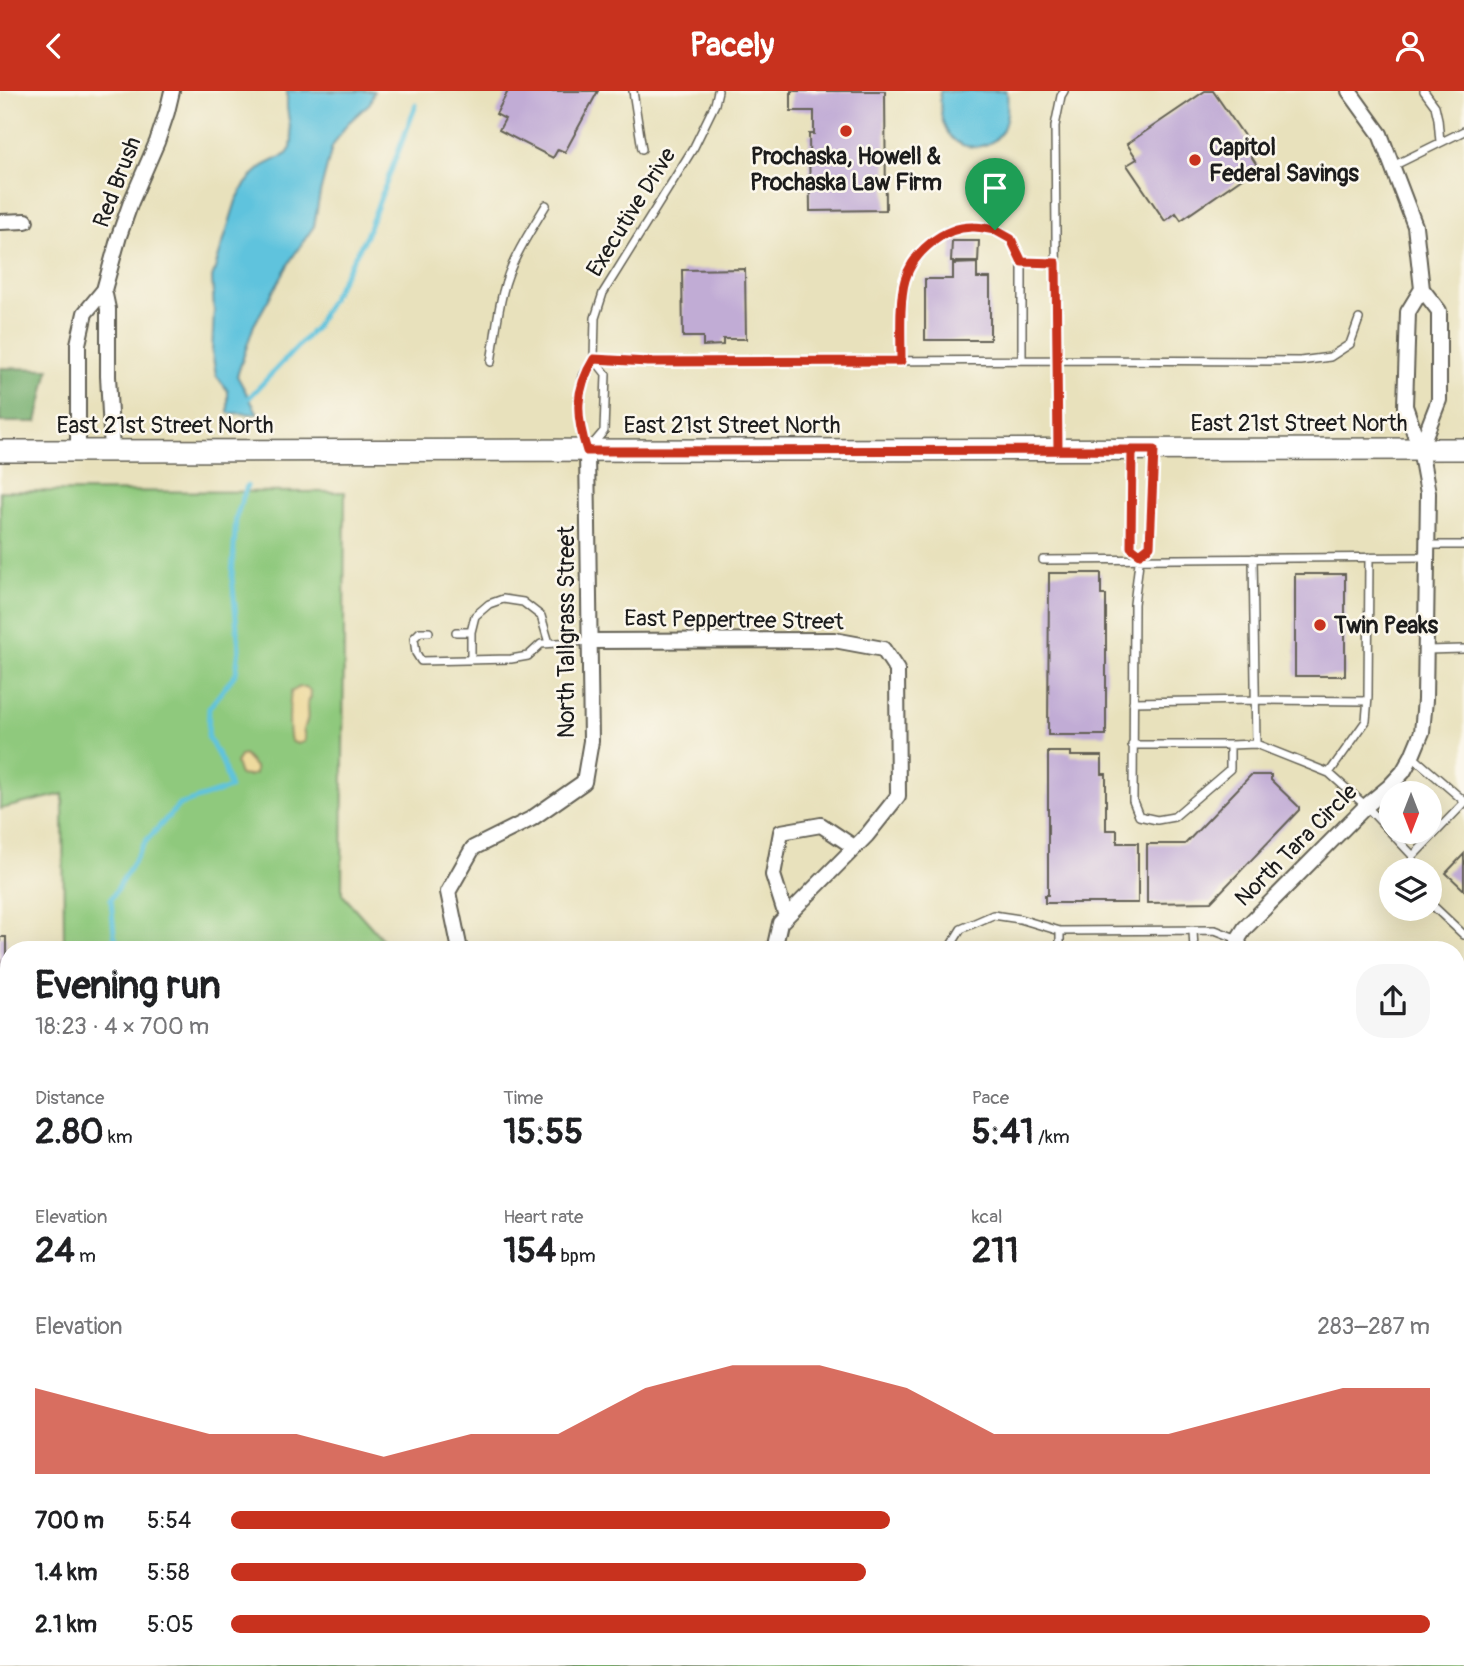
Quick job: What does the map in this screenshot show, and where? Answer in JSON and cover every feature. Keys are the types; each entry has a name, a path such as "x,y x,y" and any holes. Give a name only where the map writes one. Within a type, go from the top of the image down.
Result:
{"main road":[{"name":"East 21st Street North","path":"0,451 1464,449"}],"street":[{"name":"Red Brush","path":"78,451 78,344 85,313 104,290 119,236 157,142 172,91"},
{"path":"1349,91 1380,134 1415,226 1422,289 1438,311 1439,400 1420,449"},
{"path":"0,222 26,221"},
{"name":"North Tara Circle","path":"1240,941 1245,928 1403,772 1422,732 1425,700 1428,493 1420,449 1405,406 1408,312 1422,289"},
{"name":"Red Brush","path":"104,290 108,309 112,451"},
{"name":"North Tallgrass Street","path":"458,941 448,892 473,848 531,820 584,782 592,741 587,451"},
{"name":"East Peppertree Street","path":"590,641 834,640 883,649 897,670 898,796 854,847"},
{"path":"776,941 780,923 854,847 821,825 781,832 773,875 786,916"}],"lane":[{"path":"633,91 642,149"},
{"name":"Executive Drive","path":"587,451 580,428 579,403 583,376 594,359 595,318 603,293 694,148 715,104 718,91"},
{"path":"1058,450 1055,126 1064,91"},
{"path":"1424,91 1435,106 1440,142"},
{"path":"1392,166 1464,131"},
{"path":"491,362 503,292 527,237 546,205"},
{"path":"901,361 905,281 912,264 927,246 948,232 972,227 995,230 1011,239 1022,262 1022,360"},
{"path":"1022,262 1056,263"},
{"path":"594,359 648,362 1300,361 1330,357 1350,344 1359,319"},
{"name":"Executive Drive","path":"587,451 604,431 606,374 594,359"},
{"path":"1132,450 1131,547 1140,557"},
{"path":"1154,450 1150,546 1140,557 1134,604 1133,801 1139,816 1157,820 1174,817 1230,769 1230,745"},
{"path":"1043,560 1140,557 1369,557 1464,545"},
{"path":"1329,773 1366,721 1369,557"},
{"path":"1253,558 1256,744"},
{"path":"471,660 471,632 475,616 489,604 503,599 523,602 541,616 549,643"},
{"path":"429,632 420,632 414,638 416,653 421,661 512,659 528,656 541,644 590,641"},
{"path":"456,632 471,632"},
{"path":"1426,650 1464,649"},
{"path":"1133,702 1367,701"},
{"path":"1132,745 1256,744 1329,773 1366,806 1413,856 1464,802 1412,756"},
{"path":"1442,914 1464,935"},
{"path":"954,941 961,929 993,915 1020,919 1060,931 1215,930 1233,941"},
{"path":"1060,931 1060,941"},
{"path":"1194,931 1194,941"}],"green space":[{"path":"0,368 49,369 37,422 0,422"},
{"path":"0,491 345,492 342,894 384,941 64,941 63,794 0,809"},
{"path":"0,1665 1464,1665 1464,1666"}],"sand":[{"path":"306,687 311,697 303,729 304,742 297,744 291,741 289,710 291,692"},
{"path":"244,755 255,767 255,774 240,775 236,763 240,756"}],"water":[{"path":"287,91 374,91 370,103 347,124 332,147 314,226 292,258 254,325 237,376 258,414 228,413 228,391 216,375 212,352 212,278 236,201 244,186 263,166 287,154 291,148"},
{"path":"940,91 1007,91 1006,120 999,135 993,141 980,146 958,143 948,133 943,122"},
{"path":"464,1665 500,1665 500,1666"}],"building":[{"path":"508,91 598,91 565,152 558,149 553,158 499,130 505,119 496,114"},
{"path":"791,91 885,91 886,210 810,211 809,134 814,134 814,111 791,111"},
{"path":"1205,91 1213,91 1256,153 1251,156 1258,167 1181,220 1176,213 1165,221 1127,165 1137,159 1127,144"},
{"path":"952,241 979,241 978,262 951,262"},
{"path":"977,263 977,278 990,278 990,340 925,340 925,279 953,279 953,264"},
{"path":"745,269 746,339 723,339 723,345 703,346 703,337 683,337 682,270"},
{"path":"1049,573 1101,573 1101,595 1106,595 1106,735 1048,735"},
{"name":"Twin Peaks","path":"1295,574 1345,574 1345,676 1295,676"},
{"path":"1048,752 1071,752 1071,756 1102,756 1102,774 1106,774 1106,830 1117,830 1117,843 1138,843 1138,903 1045,903 1045,895 1048,895"},
{"path":"1251,775 1271,775 1271,780 1299,810 1211,902 1147,903 1147,844 1185,844"},
{"path":"1464,854 1464,890 1446,873"}],"waterway":[{"path":"245,402 315,328 366,236 416,105"},
{"path":"116,941 111,899 146,841 179,805 230,788 223,764 208,737 209,708 236,673 239,648 232,577 236,517 247,486"}],"place":[{"name":"Prochaska, Howell & Prochaska Law Firm","path":"846,131"},
{"name":"Capitol Federal Savings","path":"1195,160"},
{"name":"Twin Peaks","path":"1320,625"}],"route":[{"path":"995,230 972,227 948,232 927,246 912,264 905,281 901,361 648,362 594,359 583,376 579,403 580,428 587,451 1009,450 1132,450 1131,547 1140,554 1150,546 1154,450 1058,450 1056,263 1022,262 1011,239 995,230"}]}
